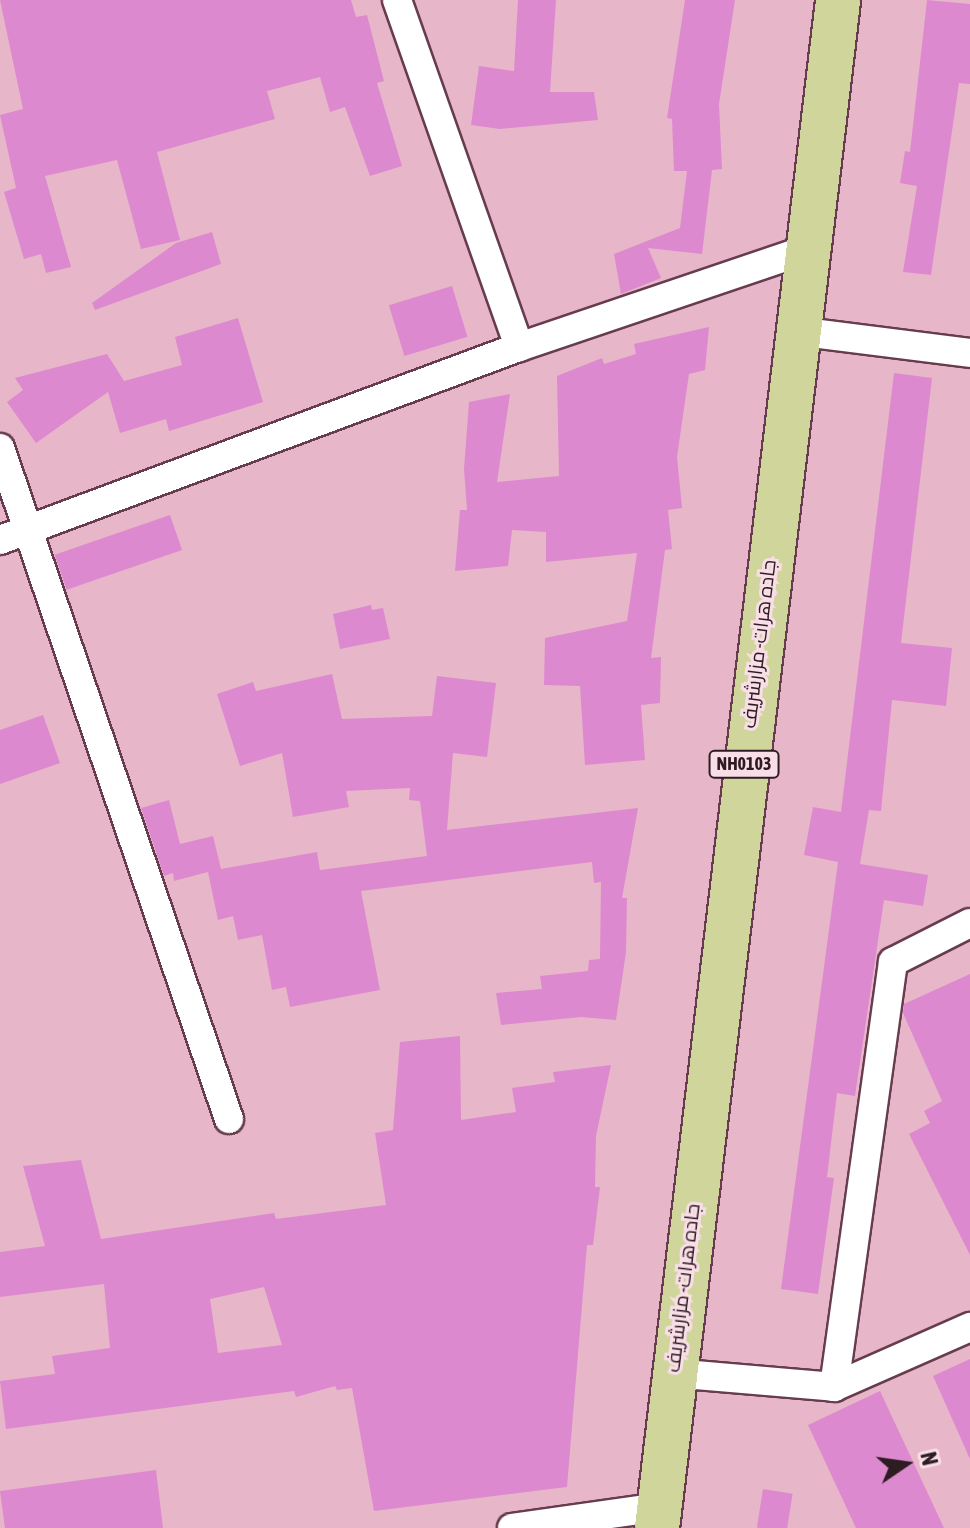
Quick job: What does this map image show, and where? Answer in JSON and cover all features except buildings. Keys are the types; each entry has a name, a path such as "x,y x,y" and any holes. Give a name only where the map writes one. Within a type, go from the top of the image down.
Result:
{"highway":[{"name":"جاده هرات- مزارشریف","path":"658,1518 672,1373 838,0"}],"street":[{"path":"397,0 519,347"},
{"path":"0,540 519,347 806,250"},
{"path":"796,331 970,353"},
{"path":"0,448 229,1119"},
{"path":"834,1387 893,962 970,923"},
{"path":"672,1373 834,1387 970,1327"},
{"path":"512,1528 658,1518"}]}
